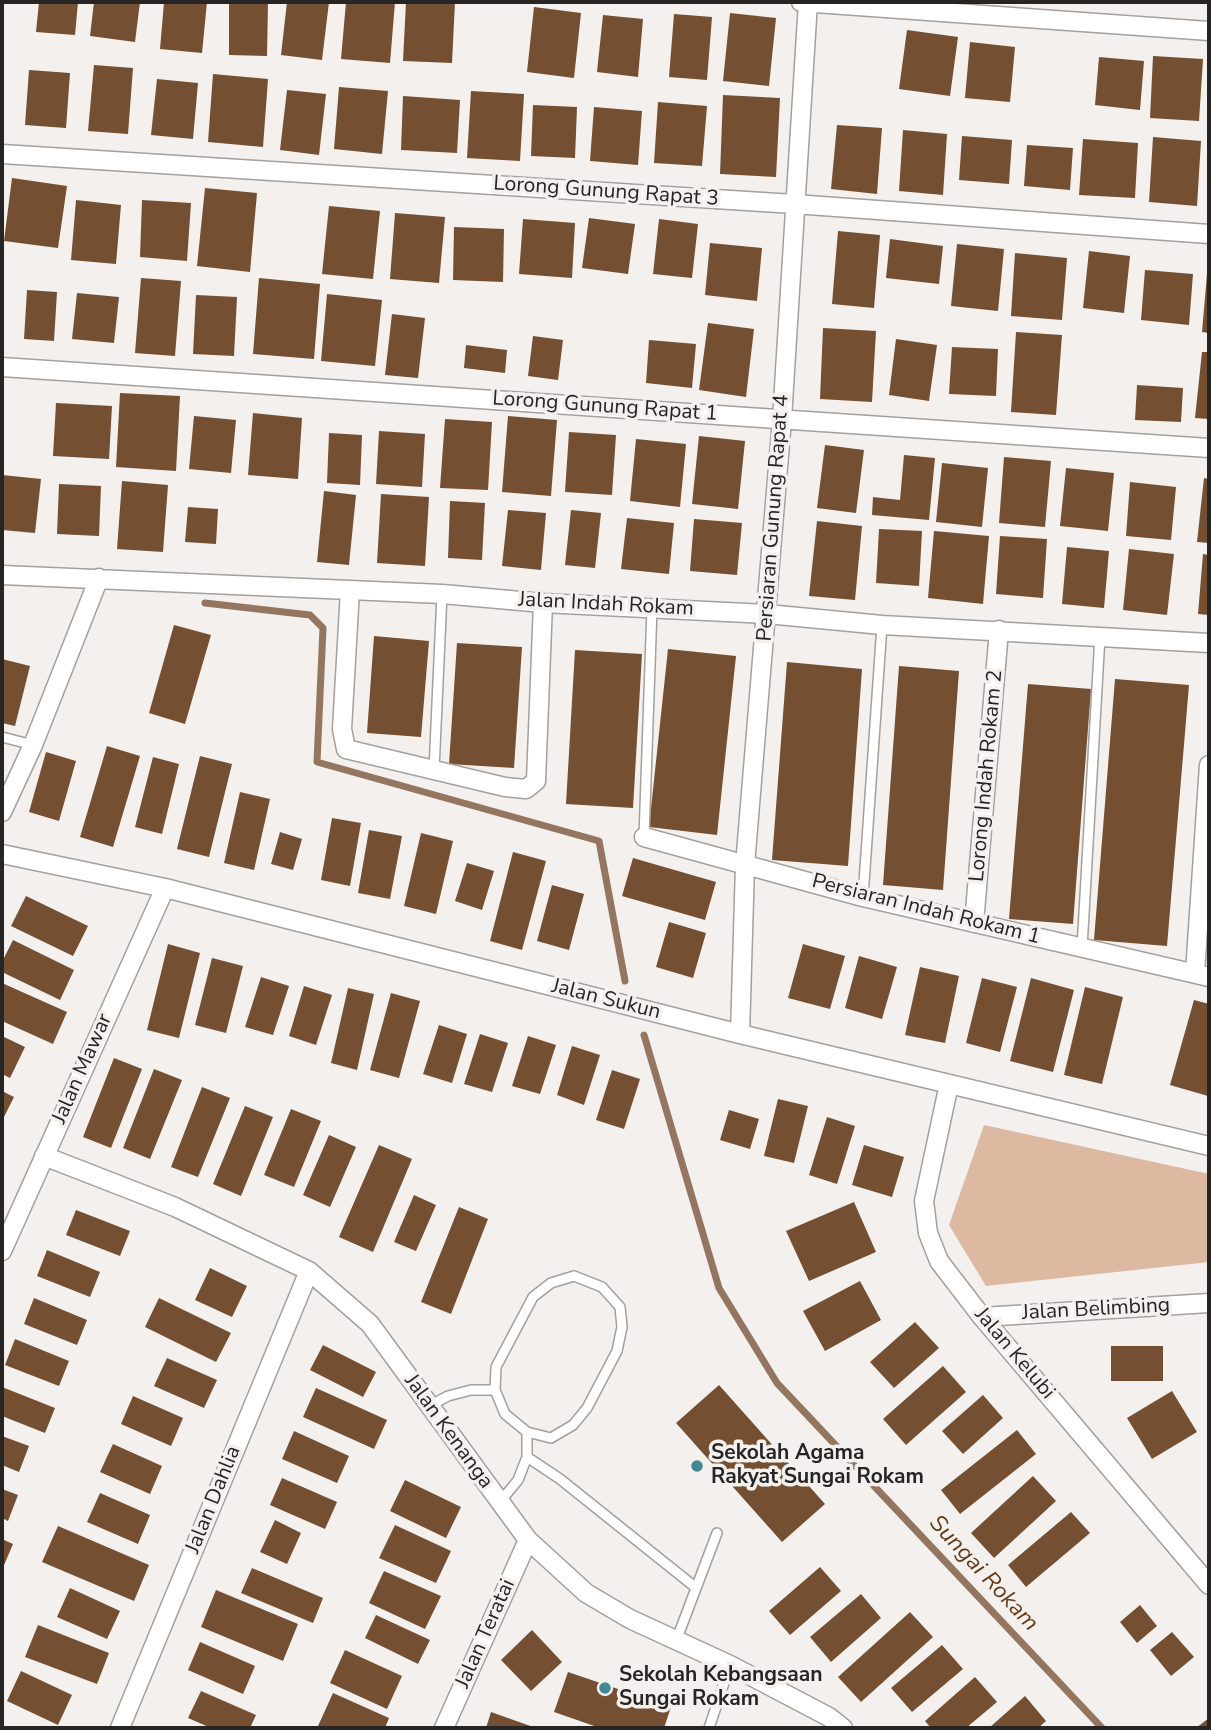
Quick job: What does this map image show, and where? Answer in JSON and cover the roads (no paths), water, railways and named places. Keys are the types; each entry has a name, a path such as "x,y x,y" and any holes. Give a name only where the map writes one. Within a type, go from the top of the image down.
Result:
{"street":[{"path":"801,2 1209,31"},
{"name":"Persiaran Gunung Rapat 4","path":"740,1034 745,865 782,419 808,2"},
{"name":"Lorong Gunung Rapat 3","path":"2,154 794,204 1209,234"},
{"name":"Lorong Gunung Rapat 1","path":"2,367 1209,447"},
{"name":"Jalan Indah Rokam","path":"2,575 442,594 542,603 767,614 882,625 1209,643"},
{"path":"2,812 33,745 99,578"},
{"path":"350,590 342,729 346,749 434,773 505,788 526,789 536,781 542,603"},
{"name":"Lorong Indah Rokam 2","path":"974,923 999,630"},
{"path":"1202,975 1209,765"},
{"name":"Persiaran Indah Rokam 1","path":"644,837 863,897 1202,975"},
{"name":"Jalan Sukun","path":"2,854 166,888 740,1034 1209,1146"},
{"name":"Jalan Mawar","path":"2,1251 166,888"},
{"name":"Jalan Kelubi","path":"949,1084 924,1201 928,1233 939,1261 982,1317 1209,1585"},
{"name":"Jalan Kenanga","path":"44,1156 175,1206 309,1271 370,1324 528,1540 586,1593 630,1619 730,1665 829,1717 843,1728"},
{"name":"Jalan Dahlia","path":"120,1728 309,1271"},
{"name":"Jalan Belimbing","path":"982,1317 1209,1303"},
{"name":"Jalan Teratai","path":"444,1728 528,1540"}],"lane":[{"path":"434,773 442,594"},
{"path":"644,837 652,608"},
{"path":"863,897 882,625"},
{"path":"1082,948 1100,636"},
{"path":"2,737 33,745"},
{"path":"574,1276 602,1287 620,1307 622,1327 617,1351 587,1408 573,1426 551,1438 527,1432 505,1413 495,1390 496,1367 518,1320 533,1297 551,1283 574,1276"},
{"path":"429,1406 448,1396 471,1390 495,1390"},
{"path":"499,1503 518,1480 527,1457 527,1432"},
{"path":"527,1457 560,1479 695,1587"},
{"path":"676,1641 717,1533"},
{"path":"709,1728 730,1665"}],"waterway":[{"path":"205,603 310,615 323,628 317,762 599,841 625,981"},
{"name":"Sungai Rokam","path":"644,1035 719,1288 777,1383 1102,1728"}],"place":[{"name":"Sekolah Agama Rakyat Sungai Rokam","path":"697,1466"},
{"name":"Sekolah Kebangsaan Sungai Rokam","path":"605,1688"}]}
